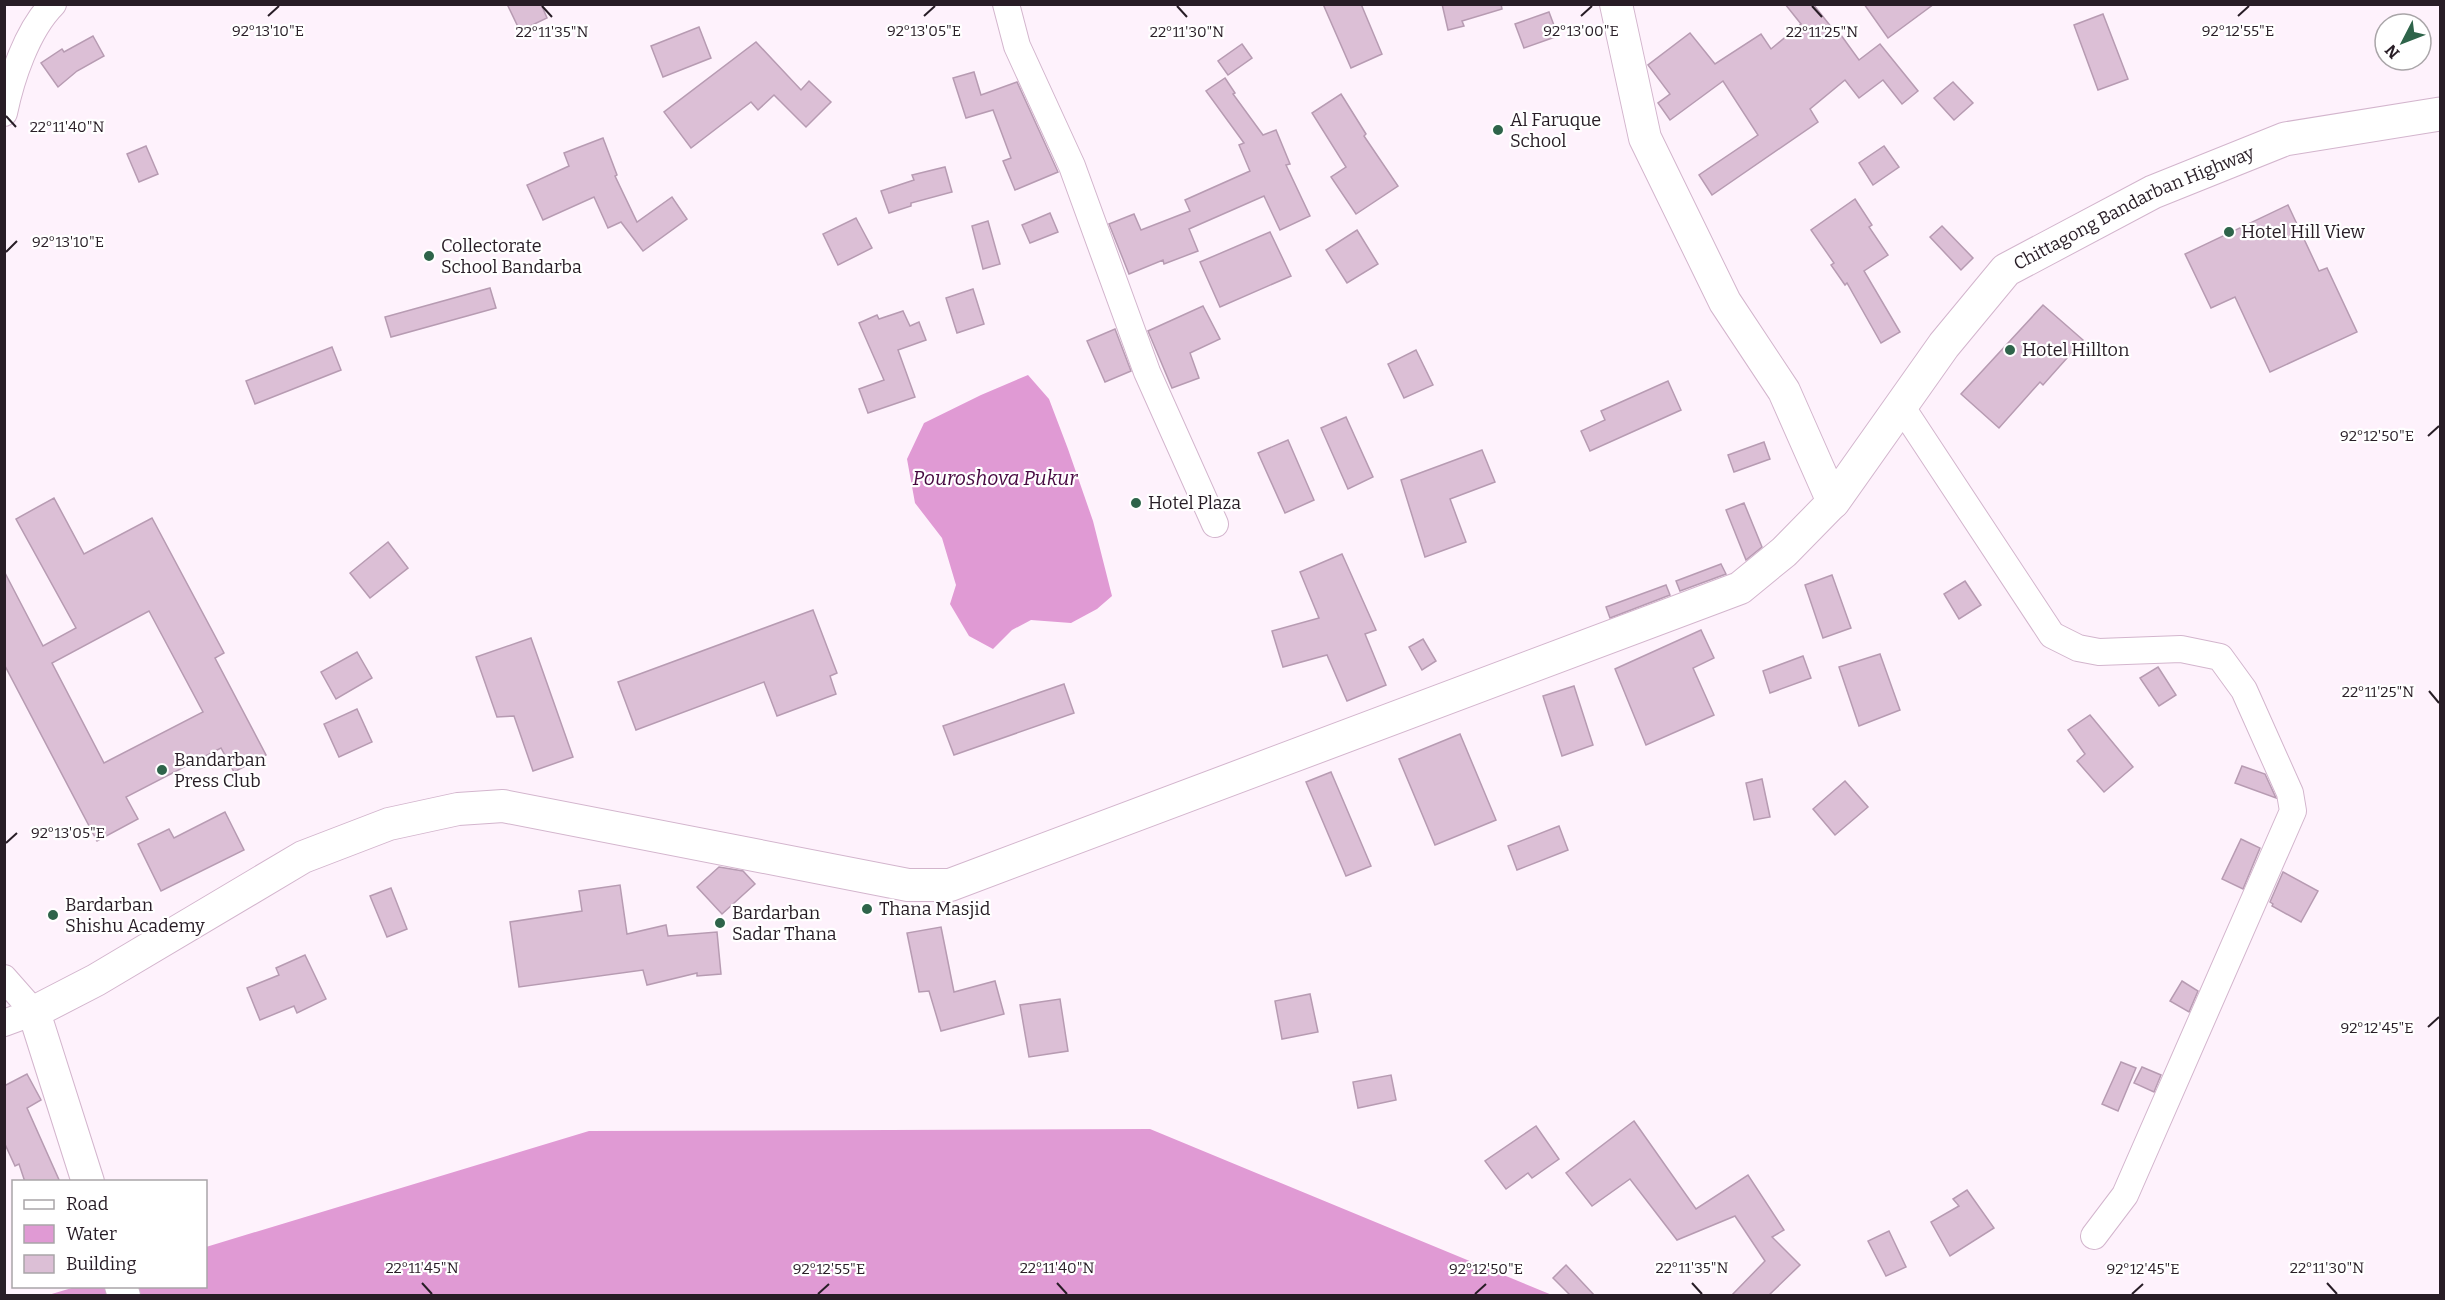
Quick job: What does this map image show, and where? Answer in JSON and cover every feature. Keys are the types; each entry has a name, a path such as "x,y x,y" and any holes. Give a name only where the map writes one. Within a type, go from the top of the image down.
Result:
{"highway":[{"name":"Chittagong Bandarban Highway","path":"1833,502 1944,345 2006,270 2153,192 2285,139 2440,114"}],"main road":[{"path":"87,1180 34,1012 96,980 303,857 388,824 458,809 503,806 908,885 950,885 1740,588 1784,552 1833,502 1784,391 1725,302 1645,138 1616,4"}],"street":[{"path":"4,113 7,98 30,36 53,4"},
{"path":"1006,4 1017,46 1072,166 1147,372 1215,524"},
{"path":"1900,406 2052,635 2078,648 2099,652 2181,649 2220,657 2244,690 2290,793 2292,811 2125,1195 2094,1236"},
{"path":"4,978 34,1012 4,1023"}],"water":[{"name":"Pouroshova Pukur","path":"1028,375 1049,399 1093,521 1112,596 1097,609 1071,623 1031,620 1012,630 993,649 969,636 950,604 956,585 942,538 915,503 907,459 924,423"},
{"path":"1150,1129 1552,1295 45,1296 72,1288 207,1288 207,1247 589,1131"}],"building":[{"path":"507,4 541,4 547,18 520,31"},
{"path":"1323,4 1361,4 1382,54 1351,68"},
{"path":"1442,4 1501,4 1502,9 1462,21 1464,26 1448,30"},
{"path":"1785,4 1813,4 1836,33 1838,31 1859,60 1880,44 1918,91 1902,104 1883,80 1859,98 1845,80 1810,109 1818,122 1712,195 1699,175 1758,135 1723,81 1670,120 1658,103 1670,94 1648,65 1690,33 1715,64 1761,34 1771,49 1801,24"},
{"path":"1864,4 1934,4 1888,38"},
{"path":"1549,12 1558,36 1524,48 1515,24"},
{"path":"2103,14 2128,79 2098,90 2074,25"},
{"path":"699,27 711,58 663,77 651,46"},
{"path":"93,36 104,56 77,71 58,87 41,63 62,49 64,52"},
{"path":"756,42 801,90 809,81 831,102 806,127 774,95 758,110 751,102 691,148 664,112"},
{"path":"1242,44 1252,58 1228,75 1218,61"},
{"path":"974,72 981,95 1017,82 1058,172 1015,190 1003,161 1011,158 993,110 966,118 953,78"},
{"path":"1225,78 1235,93 1233,94 1263,135 1276,130 1290,164 1286,165 1310,216 1280,230 1264,196 1189,229 1198,251 1164,264 1163,260 1129,274 1109,224 1134,214 1141,230 1190,211 1185,200 1250,171 1239,145 1244,143 1206,91"},
{"path":"1953,82 1973,103 1954,120 1934,98"},
{"path":"1341,94 1366,134 1364,136 1398,186 1356,214 1331,177 1346,167 1312,113"},
{"path":"603,138 617,175 615,176 637,222 672,197 687,219 643,251 621,222 608,228 594,197 543,220 527,185 569,166 564,153"},
{"path":"146,146 158,174 139,182 127,154"},
{"path":"1884,146 1899,167 1873,185 1859,163"},
{"path":"945,167 952,192 911,203 911,206 889,213 881,191 914,180 912,175"},
{"path":"1855,199 1872,225 1869,227 1888,255 1864,271 1900,332 1881,343 1847,283 1845,285 1831,265 1834,263 1811,230"},
{"path":"2288,205 2319,271 2327,268 2357,332 2270,372 2235,297 2211,308 2185,254"},
{"path":"1050,213 1058,232 1030,243 1022,225"},
{"path":"856,218 872,248 838,265 823,234"},
{"path":"988,221 1000,264 983,269 972,226"},
{"path":"1942,226 1973,258 1961,270 1930,237"},
{"path":"1357,230 1378,264 1347,283 1326,250"},
{"path":"1270,232 1291,276 1220,307 1200,262"},
{"path":"490,288 496,308 391,337 385,317"},
{"path":"973,289 984,324 957,333 946,298"},
{"path":"2043,305 2083,340 2043,385 2040,382 1999,428 1961,394"},
{"path":"1203,306 1220,339 1190,353 1199,378 1172,388 1148,331"},
{"path":"903,311 910,326 919,322 926,340 898,350 915,397 868,413 859,389 884,380 859,323 877,315 879,319"},
{"path":"1115,329 1131,371 1105,382 1087,341"},
{"path":"332,347 341,370 255,404 246,381"},
{"path":"1416,350 1433,385 1404,398 1388,364"},
{"path":"1668,381 1681,410 1590,451 1581,431 1605,420 1601,411"},
{"path":"1346,417 1373,477 1348,489 1321,428"},
{"path":"1288,440 1314,500 1285,513 1258,453"},
{"path":"1764,442 1770,459 1734,472 1728,455"},
{"path":"1482,450 1495,482 1450,499 1466,542 1425,557 1401,480"},
{"path":"54,498 84,554 152,518 224,653 215,658 266,755 234,772 221,748 126,797 138,819 97,841 4,664 4,571 43,646 76,628 16,519","holes":["149,611 203,712 104,763 52,663"]},
{"path":"1744,503 1762,547 1746,560 1726,510"},
{"path":"388,542 408,568 370,598 350,573"},
{"path":"1342,554 1376,630 1365,634 1386,685 1347,701 1327,655 1283,667 1272,631 1319,618 1300,572"},
{"path":"1721,564 1726,574 1680,591 1676,581"},
{"path":"1832,575 1851,628 1823,638 1805,585"},
{"path":"1965,581 1981,605 1959,619 1944,594"},
{"path":"1666,585 1670,595 1610,618 1606,607"},
{"path":"813,610 837,673 830,676 836,694 777,716 764,682 636,730 618,682"},
{"path":"1701,630 1714,658 1693,668 1714,715 1646,745 1615,669"},
{"path":"531,638 573,757 533,771 514,716 497,717 476,657"},
{"path":"1423,639 1436,661 1422,670 1409,647"},
{"path":"357,652 372,678 336,699 321,672"},
{"path":"1880,654 1900,710 1859,726 1839,667"},
{"path":"1803,656 1811,678 1770,693 1763,671"},
{"path":"2158,667 2176,695 2159,706 2140,678"},
{"path":"1064,684 1074,713 954,755 943,726"},
{"path":"1574,686 1593,745 1562,756 1543,696"},
{"path":"357,709 372,742 339,757 324,724"},
{"path":"2090,715 2133,767 2104,792 2077,761 2085,754 2068,730"},
{"path":"1460,734 1496,820 1435,845 1399,759"},
{"path":"2242,766 2265,774 2276,798 2235,783"},
{"path":"1331,772 1371,866 1346,876 1306,782"},
{"path":"1762,779 1770,817 1754,820 1746,783"},
{"path":"1845,781 1868,807 1835,835 1813,809"},
{"path":"225,812 244,850 161,891 138,844 169,829 174,838"},
{"path":"1559,826 1568,850 1517,870 1508,846"},
{"path":"2241,839 2260,848 2243,889 2222,879"},
{"path":"719,867 743,871 755,884 722,914 697,887"},
{"path":"2283,872 2318,891 2301,922 2272,906 2270,902"},
{"path":"620,885 627,934 666,925 668,936 717,932 721,974 697,976 697,973 647,985 643,970 519,987 510,922 582,911 579,891"},
{"path":"391,888 407,929 387,937 370,896"},
{"path":"941,927 954,992 995,981 1004,1014 941,1031 929,991 919,992 907,933"},
{"path":"305,955 326,999 297,1013 294,1006 260,1020 247,988 279,975 276,968"},
{"path":"2182,981 2198,991 2189,1012 2170,1001"},
{"path":"1310,994 1318,1032 1282,1039 1275,1001"},
{"path":"1060,999 1068,1051 1029,1057 1020,1005"},
{"path":"2121,1062 2136,1068 2118,1111 2102,1104"},
{"path":"2142,1067 2161,1075 2154,1092 2134,1083"},
{"path":"27,1074 41,1100 27,1108 59,1180 24,1180 19,1164 15,1166 4,1142 4,1086"},
{"path":"1391,1075 1396,1100 1358,1108 1353,1082"},
{"path":"1634,1121 1696,1209 1748,1175 1784,1230 1772,1237 1800,1265 1768,1296 1731,1296 1765,1261 1735,1216 1677,1240 1630,1179 1592,1206 1566,1173"},
{"path":"1536,1126 1559,1159 1532,1178 1528,1173 1506,1189 1485,1161"},
{"path":"1967,1190 1994,1228 1950,1256 1931,1222 1959,1206 1953,1199"},
{"path":"1889,1231 1906,1267 1886,1276 1868,1241"},
{"path":"1566,1265 1595,1296 1571,1296 1553,1278"}],"place":[{"name":"Al Faruque School","path":"1498,130"},
{"name":"Hotel Hill View","path":"2229,232"},
{"name":"Collectorate School Bandarba","path":"429,256"},
{"name":"Hotel Hillton","path":"2010,350"},
{"name":"Hotel Plaza","path":"1136,503"},
{"name":"Bandarban Press Club","path":"162,770"},
{"name":"Thana Masjid","path":"867,909"},
{"name":"Bardarban Shishu Academy","path":"53,915"},
{"name":"Bardarban Sadar Thana","path":"720,923"}]}
